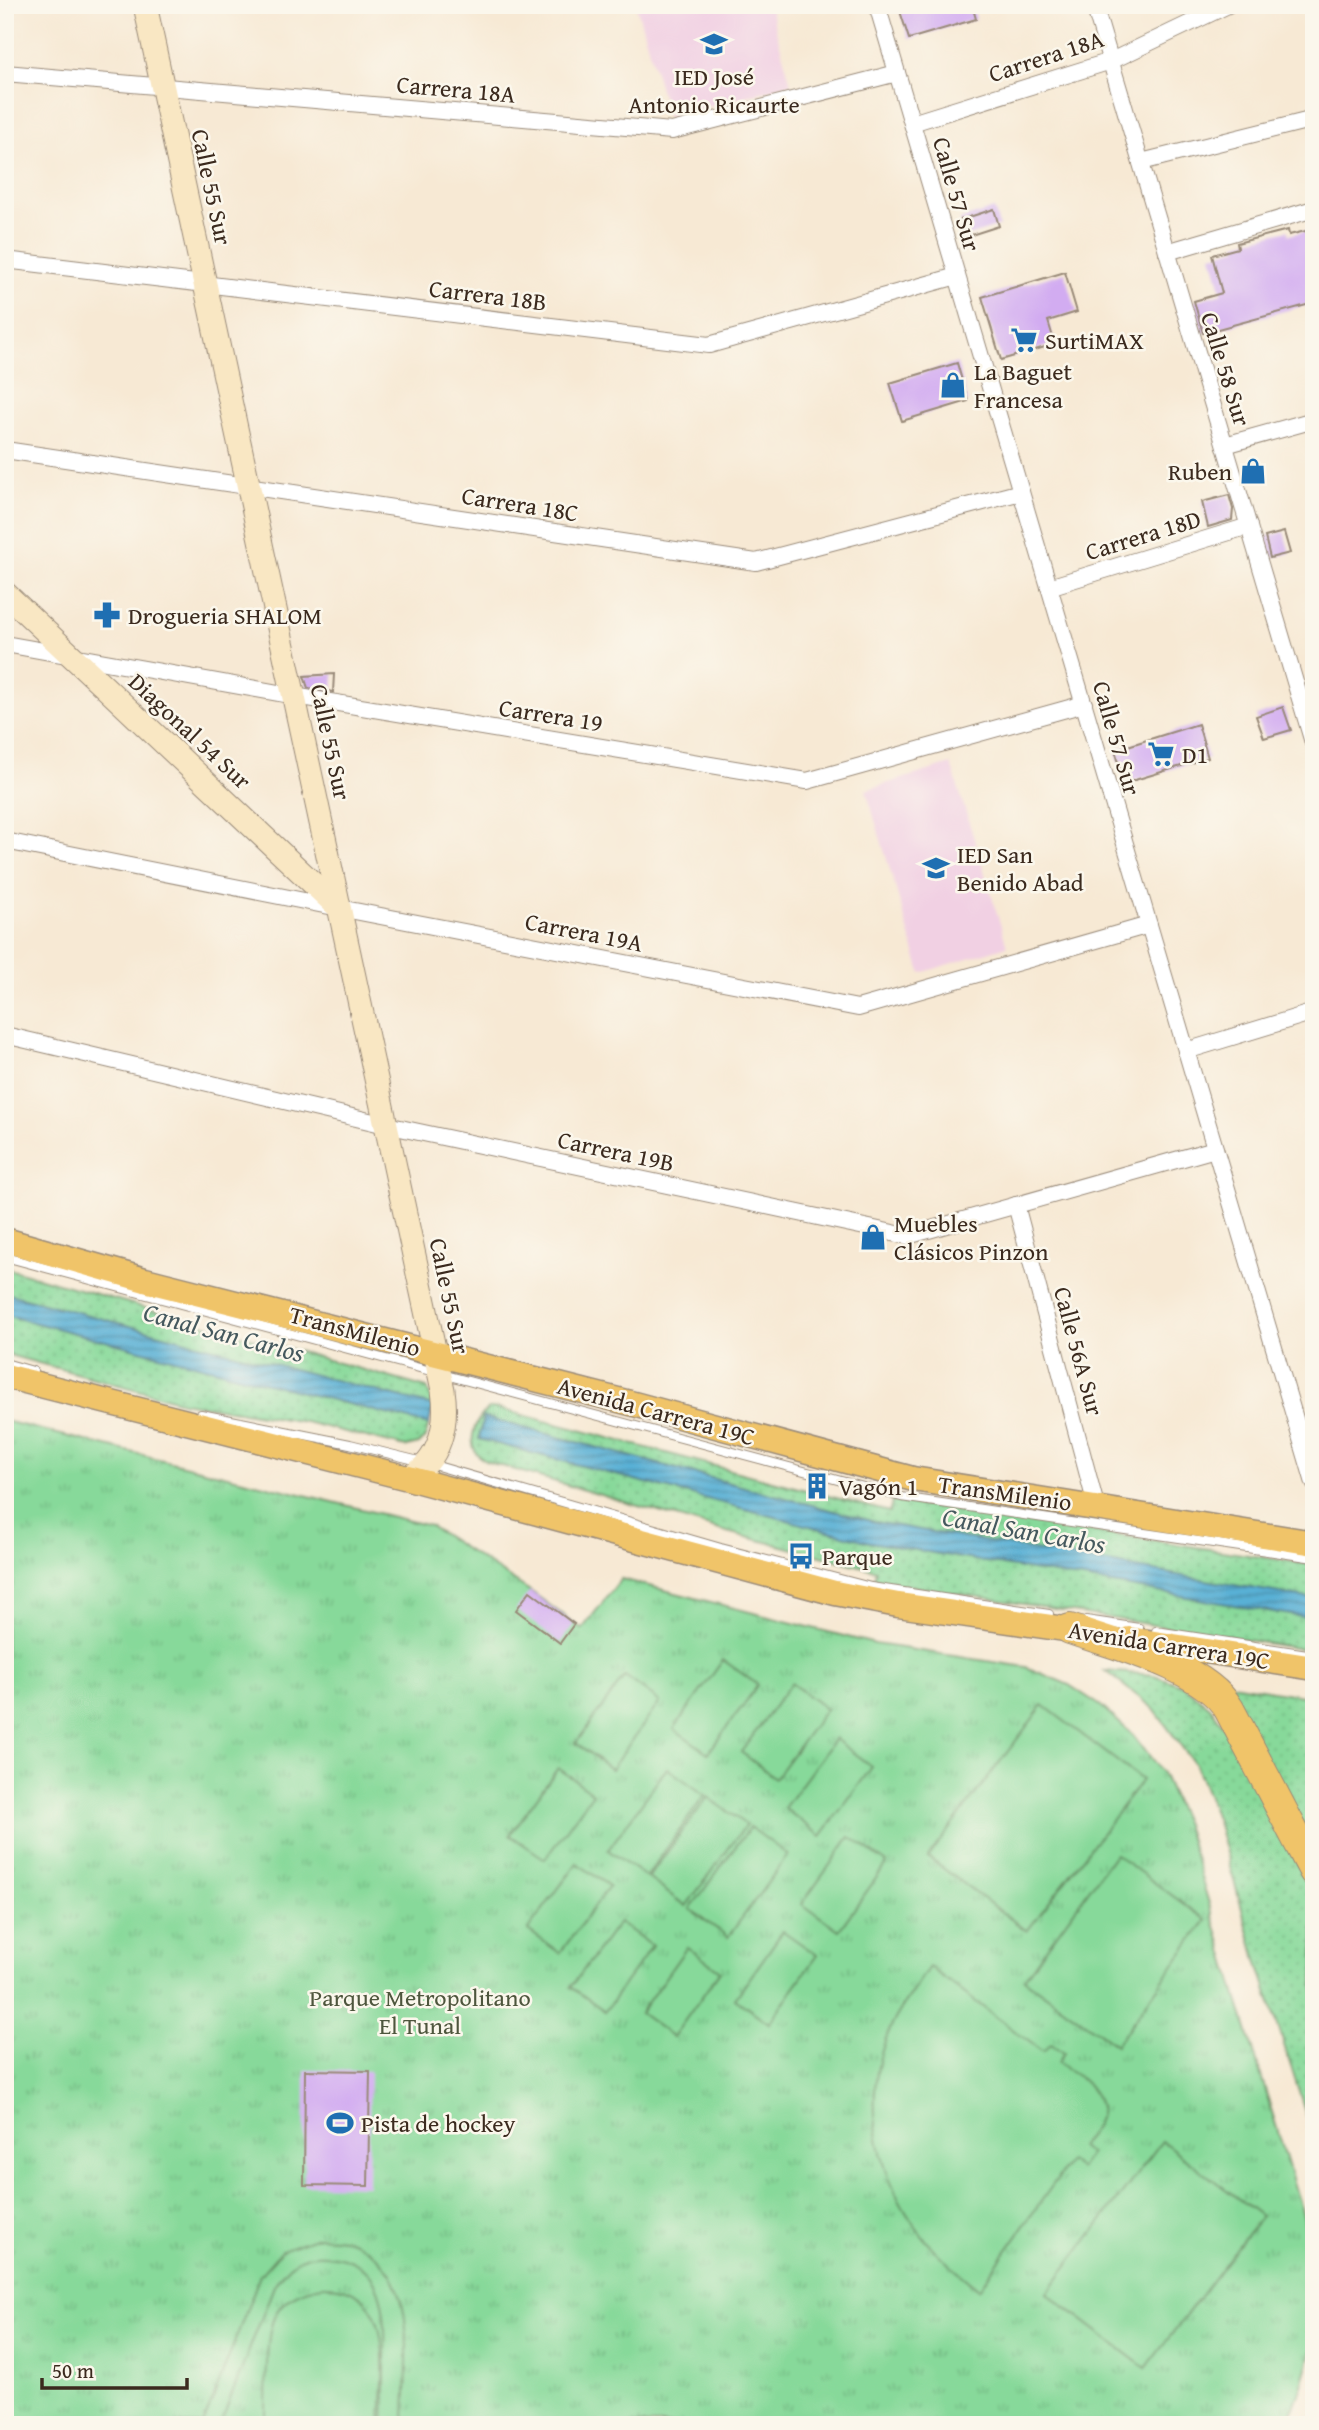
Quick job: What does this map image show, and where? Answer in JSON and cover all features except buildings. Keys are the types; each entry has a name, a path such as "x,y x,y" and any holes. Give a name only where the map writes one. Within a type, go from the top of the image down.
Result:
{"highway":[{"path":"1068,1621 1182,1671 1215,1691 1229,1709 1314,1871"}],"main road":[{"name":"Avenida Carrera 19C","path":"5,1240 438,1364 913,1479 1314,1543"},
{"name":"Avenida Carrera 19C","path":"5,1376 418,1471 688,1555 867,1600 1068,1621 1314,1668"}],"street":[{"name":"Calle 55 Sur","path":"145,5 438,1364 445,1402 444,1426 437,1450 418,1471"},
{"name":"Calle 57 Sur","path":"877,5 1314,1483"},
{"name":"Calle 58 Sur","path":"1094,5 1249,526 1306,689 1314,746"},
{"name":"Carrera 18A","path":"912,123 1111,61 1228,5"},
{"name":"Carrera 18A","path":"5,73 672,131 897,73"},
{"path":"1141,162 1314,119"},
{"path":"1167,251 1314,209"},
{"name":"Carrera 18B","path":"5,260 709,345 957,276"},
{"path":"1225,445 1314,420"},
{"name":"Carrera 18C","path":"5,450 756,562 1021,492"},
{"name":"Carrera 18D","path":"1049,587 1249,526"},
{"name":"Diagonal 54 Sur","path":"5,593 339,908"},
{"name":"Carrera 19","path":"5,644 295,696 807,781 1084,704"},
{"name":"Carrera 19A","path":"5,841 858,1007 1149,925"},
{"path":"1186,1051 1314,1012"},
{"name":"Carrera 19B","path":"5,1035 386,1125 907,1236 1215,1149"},
{"name":"Calle 56A Sur","path":"1016,1205 1097,1509"}],"lane":[{"name":"TransMilenio","path":"5,1257 438,1364 901,1497 1314,1558"},
{"path":"5,1363 43,1373"},
{"path":"191,1411 324,1438 418,1471"},
{"path":"1068,1621 1314,1655"}],"shaded area":[{"name":"IED José Antonio Ricaurte","path":"636,5 769,5 791,84 668,117"},
{"name":"IED San Benido Abad","path":"951,764 1007,946 921,973 866,790"}],"green space":[{"path":"5,1268 427,1388 434,1405 425,1438 419,1444 406,1447 305,1422 182,1402 5,1354"},
{"path":"489,1408 889,1512 893,1501 1314,1565 1314,1651 874,1580 876,1570 727,1532 485,1461 474,1449 473,1434 479,1420"},
{"name":"Parque Metropolitano El Tunal","path":"5,1421 430,1526 530,1591 582,1629 621,1579 875,1644 1026,1667 1069,1685 1101,1706 1133,1735 1161,1771 1185,1824 1304,2218 1313,2282 1314,2331 1307,2367 1287,2425 5,2425"},
{"path":"723,1660 758,1685 708,1753 674,1729"},
{"path":"1105,1671 1154,1675 1184,1686 1210,1707 1230,1735 1314,1897 1314,2139 1252,1944 1217,1821 1196,1766 1153,1708"},
{"path":"625,1676 660,1702 611,1769 576,1743"},
{"path":"1220,1682 1314,1698 1314,1846"},
{"path":"791,1683 826,1709 775,1778 741,1752"},
{"path":"1043,1705 1142,1780 1027,1931 928,1857"},
{"path":"835,1739 872,1767 821,1836 784,1808"},
{"path":"558,1768 593,1793 545,1859 510,1835"},
{"path":"667,1768 705,1795 646,1877 608,1850"},
{"path":"708,1797 746,1825 686,1906 648,1878"},
{"path":"750,1827 788,1855 728,1937 690,1909"},
{"path":"850,1837 887,1863 839,1930 802,1904"},
{"path":"1115,1854 1206,1920 1116,2045 1024,1979"},
{"path":"577,1863 609,1886 560,1953 528,1930"},
{"path":"619,1922 652,1946 605,2011 571,1987"},
{"path":"783,1931 817,1955 769,2023 735,1999"},
{"path":"687,1947 720,1971 673,2037 640,2013"},
{"path":"929,1967 1043,2052 1051,2044 1064,2053 1058,2063 1088,2086 1100,2109 1096,2125 1080,2147 1090,2154 1080,2169 1069,2162 979,2289 934,2249 906,2213 894,2190 879,2142 875,2091 885,2041 899,2012"},
{"path":"1162,2141 1261,2216 1146,2368 1047,2293"},
{"path":"317,2237 341,2238 354,2242 376,2256 391,2274 400,2297 405,2322 405,2425 384,2425 385,2324 379,2291 361,2266 345,2258 316,2255 301,2258 289,2266 274,2286 220,2425 203,2425 260,2275 282,2250"},
{"path":"322,2286 347,2289 364,2299 375,2315 381,2335 383,2358 381,2425 266,2425 268,2349 272,2322 284,2303 293,2295"}],"water":[{"path":"5,1293 433,1406 429,1425 5,1315"},
{"path":"483,1417 875,1522 1314,1599 1314,1619 870,1542 479,1439"}],"place":[{"name":"IED José Antonio Ricaurte","path":"714,44"},
{"name":"SurtiMAX","path":"1024,340"},
{"name":"La Baguet Francesa","path":"953,385"},
{"name":"Ruben","path":"1253,471"},
{"name":"Drogueria SHALOM","path":"107,615"},
{"name":"D1","path":"1161,754"},
{"name":"IED San Benido Abad","path":"936,868"},
{"name":"Muebles Clásicos Pinzon","path":"873,1237"},
{"name":"Vagón 1","path":"817,1486"},
{"name":"Parque","path":"801,1556"},
{"name":"Pista de hockey","path":"340,2123"}],"water label":[{"name":"Canal San Carlos","path":"224,1332"},
{"name":"Canal San Carlos","path":"1024,1530"}]}
